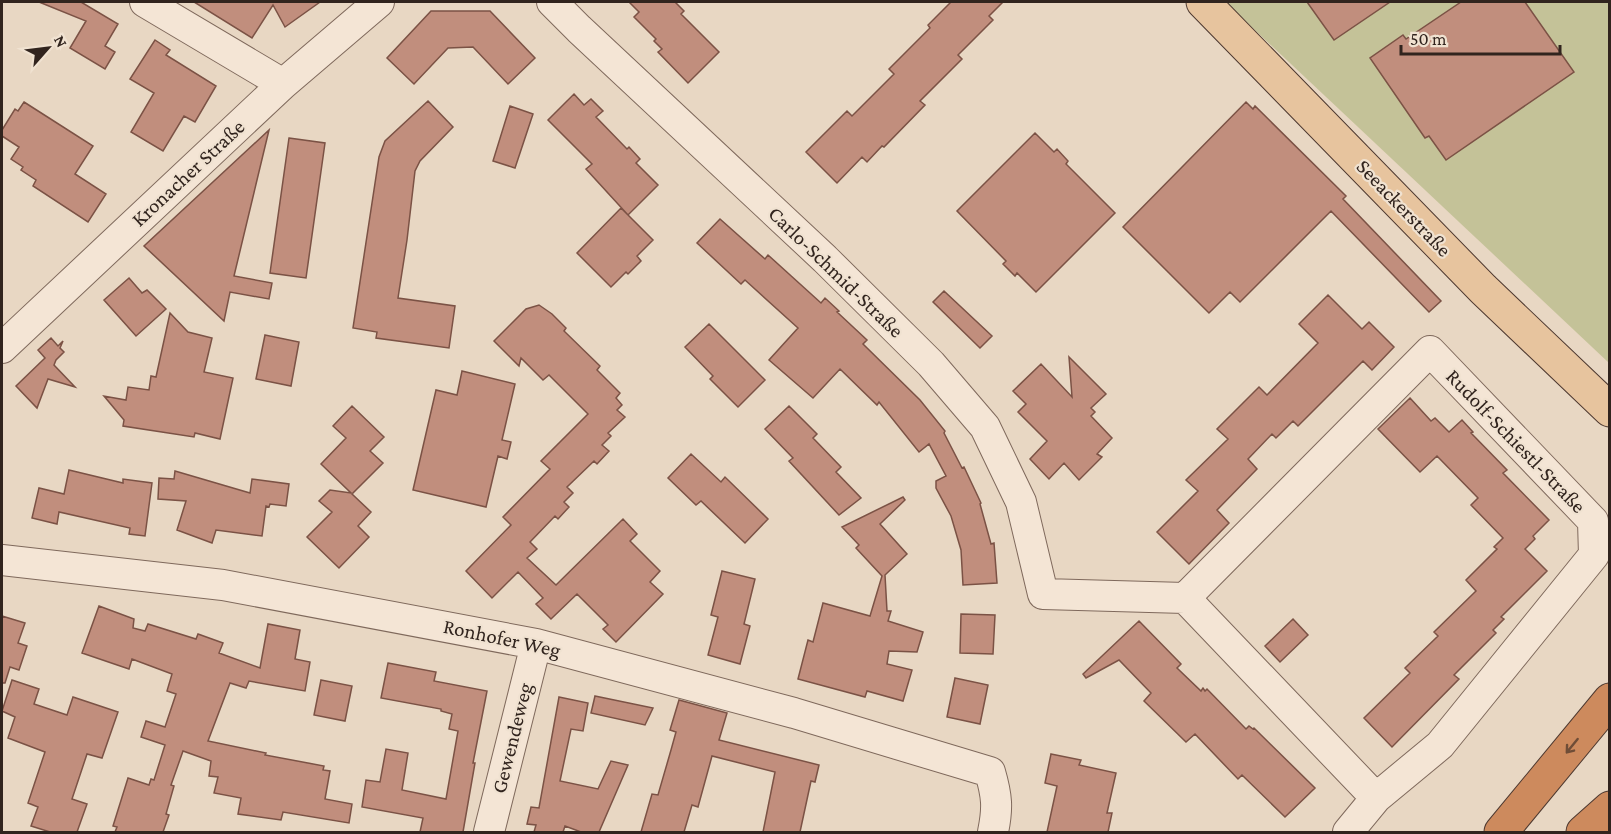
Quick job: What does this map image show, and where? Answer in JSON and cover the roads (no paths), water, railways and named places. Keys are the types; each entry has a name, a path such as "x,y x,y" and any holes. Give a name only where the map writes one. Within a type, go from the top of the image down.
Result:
{"highway":[{"path":"1501,832 1610,700"},
{"path":"1583,832 1610,808"}],"main road":[{"name":"Seeackerstraße","path":"1203,2 1483,289 1610,410"}],"street":[{"path":"145,2 283,84"},
{"name":"Kronacher Straße","path":"2,348 283,84 379,2"},
{"name":"Carlo-Schmid-Straße","path":"552,2 833,267 931,364 985,427 1021,502 1043,594 1185,598"},
{"name":"Rudolf-Schiestl-Straße","path":"1185,598 1430,351 1593,520 1594,555 1440,745 1376,798 1348,832"},
{"name":"Ronhofer Weg","path":"2,560 223,585 536,644 794,713 990,772 996,791 998,810 993,832"},
{"path":"1185,598 1376,798"},
{"name":"Gewendeweg","path":"489,832 536,644"}]}
